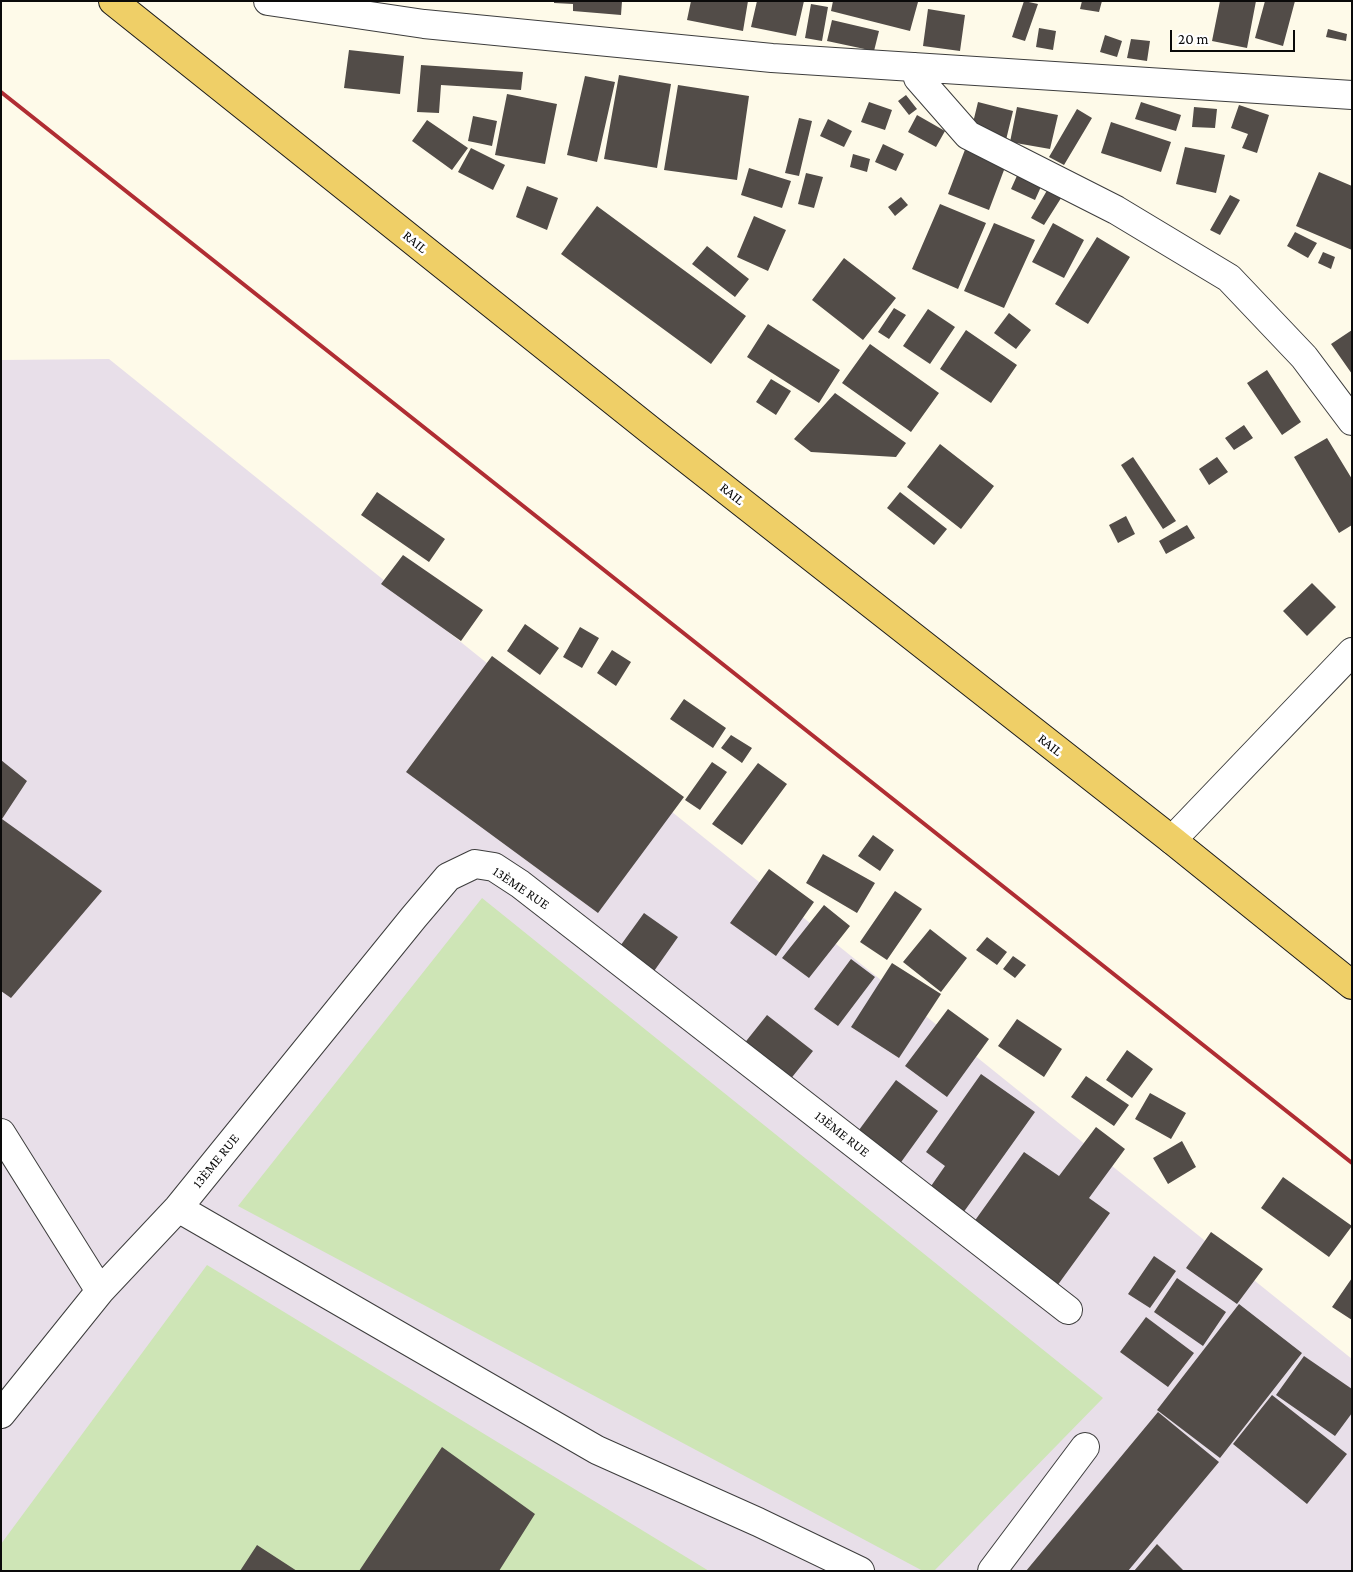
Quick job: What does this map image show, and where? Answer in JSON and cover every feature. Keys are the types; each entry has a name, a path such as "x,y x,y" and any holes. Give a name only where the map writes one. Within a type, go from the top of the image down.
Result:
{"main road":[{"name":"RAIL","path":"113,1 655,434 1172,840 1352,985"}],"street":[{"path":"268,1 424,24 772,58 1352,95"},
{"path":"915,67 918,78 968,135 1116,210 1229,278 1304,357 1352,421"},
{"path":"1172,840 1352,652"},
{"name":"13ÈME RUE","path":"1,1414 100,1291 178,1208 448,877 475,864 494,867 520,884 1068,1310"},
{"path":"1,1132 100,1291"},
{"path":"178,1208 597,1450 758,1522 860,1571"},
{"path":"992,1571 1085,1447"}],"shaded area":[{"path":"109,359 1352,1359 1352,1571 1,1571 1,360"}],"green space":[{"path":"482,898 1103,1398 934,1571 923,1571 238,1206"},
{"path":"207,1265 709,1571 1,1571 1,1544"}],"building":[{"path":"554,1 622,1 621,15 573,11 573,4 554,3"},
{"path":"691,1 748,1 743,31 687,20"},
{"path":"757,1 804,1 796,36 751,27"},
{"path":"833,1 918,2 910,31 831,11"},
{"path":"1024,1 1038,4 1025,41 1012,37"},
{"path":"1082,1 1102,1 1099,12 1080,9"},
{"path":"1220,1 1256,1 1247,48 1212,41"},
{"path":"1265,1 1295,1 1283,46 1255,38"},
{"path":"811,4 828,7 822,41 805,38"},
{"path":"928,9 965,15 960,51 923,46"},
{"path":"832,20 879,31 874,51 827,41"},
{"path":"1039,28 1056,31 1053,50 1036,47"},
{"path":"1328,29 1347,34 1346,41 1326,37"},
{"path":"1105,35 1122,41 1117,57 1100,52"},
{"path":"1131,39 1150,41 1147,61 1127,58"},
{"path":"349,50 404,56 400,94 344,88"},
{"path":"421,65 523,72 521,90 441,85 439,113 417,112"},
{"path":"619,75 671,84 657,168 604,159"},
{"path":"585,76 615,82 597,162 567,155"},
{"path":"678,85 749,96 737,180 664,170"},
{"path":"507,94 557,104 545,164 495,155"},
{"path":"906,95 917,109 909,115 898,101"},
{"path":"869,102 892,110 885,130 861,122"},
{"path":"978,102 1013,111 1006,140 971,131"},
{"path":"1141,102 1181,115 1176,131 1135,119"},
{"path":"1239,105 1269,115 1257,153 1242,148 1248,134 1231,128"},
{"path":"1017,107 1058,115 1050,149 1010,142"},
{"path":"1194,107 1217,109 1215,128 1192,127"},
{"path":"1077,109 1092,118 1064,165 1049,157"},
{"path":"917,115 945,131 936,147 908,132"},
{"path":"473,116 497,121 492,146 468,141"},
{"path":"799,118 812,121 799,176 785,173"},
{"path":"828,119 852,131 844,147 820,136"},
{"path":"427,120 468,148 452,170 412,141"},
{"path":"1111,122 1171,142 1161,172 1101,153"},
{"path":"883,144 904,154 896,171 875,162"},
{"path":"966,147 1007,162 989,210 948,194"},
{"path":"1185,147 1225,155 1216,193 1176,184"},
{"path":"471,148 505,165 493,190 458,172"},
{"path":"853,154 870,159 867,172 850,167"},
{"path":"749,168 791,181 782,208 741,195"},
{"path":"1020,169 1044,180 1035,200 1011,189"},
{"path":"1319,172 1352,186 1352,250 1296,226"},
{"path":"806,173 823,177 814,208 798,204"},
{"path":"527,186 558,198 547,230 516,217"},
{"path":"1049,187 1063,195 1044,225 1031,218"},
{"path":"1230,195 1240,200 1220,235 1210,230"},
{"path":"901,197 908,205 895,216 888,207"},
{"path":"940,204 986,223 958,289 912,269"},
{"path":"597,206 746,316 711,364 561,254"},
{"path":"754,216 786,230 768,271 737,257"},
{"path":"994,223 1035,240 1004,308 964,291"},
{"path":"1053,223 1084,240 1064,278 1032,262"},
{"path":"1295,232 1317,243 1308,258 1287,246"},
{"path":"1097,237 1130,257 1088,324 1055,304"},
{"path":"707,246 749,279 735,297 692,264"},
{"path":"1323,252 1335,257 1331,269 1318,263"},
{"path":"844,258 896,298 863,340 812,300"},
{"path":"894,308 906,315 889,339 878,332"},
{"path":"928,309 955,327 930,364 903,346"},
{"path":"1009,313 1031,330 1016,349 994,333"},
{"path":"768,324 840,370 819,403 747,357"},
{"path":"966,330 1017,365 991,403 940,369"},
{"path":"1352,330 1352,374 1331,344"},
{"path":"870,344 939,393 911,432 842,383"},
{"path":"1267,370 1301,422 1282,435 1247,383"},
{"path":"771,379 791,391 776,415 756,402"},
{"path":"835,393 906,443 896,457 811,452 794,439"},
{"path":"1244,425 1253,438 1234,450 1225,438"},
{"path":"1327,438 1352,479 1352,525 1339,533 1294,457"},
{"path":"940,444 994,486 961,529 907,487"},
{"path":"1133,457 1176,521 1163,529 1121,465"},
{"path":"1217,457 1228,472 1209,485 1199,469"},
{"path":"377,492 445,539 429,562 361,515"},
{"path":"900,492 947,529 934,545 887,508"},
{"path":"1126,516 1135,534 1118,543 1109,525"},
{"path":"1187,525 1195,538 1166,554 1159,541"},
{"path":"403,555 483,610 461,641 381,584"},
{"path":"1312,583 1336,607 1307,636 1283,611"},
{"path":"525,624 559,648 540,675 507,651"},
{"path":"580,627 599,638 582,668 563,657"},
{"path":"612,650 631,662 616,686 597,673"},
{"path":"492,656 684,797 598,913 406,772"},
{"path":"684,699 726,728 713,748 670,719"},
{"path":"731,735 752,748 742,763 721,748"},
{"path":"1,760 27,781 2,819 102,891 11,998 1,991"},
{"path":"712,762 727,772 700,810 685,800"},
{"path":"758,763 787,784 742,845 712,824"},
{"path":"873,835 894,850 880,871 858,856"},
{"path":"823,854 875,883 857,913 806,883"},
{"path":"769,869 814,902 776,956 730,923"},
{"path":"895,891 922,909 887,960 860,942"},
{"path":"824,905 850,926 809,978 782,958"},
{"path":"644,913 678,937 652,974 618,949"},
{"path":"930,929 967,958 941,992 903,962"},
{"path":"987,937 1007,952 997,965 976,950"},
{"path":"1013,956 1026,965 1015,978 1003,969"},
{"path":"851,959 875,977 838,1026 814,1009"},
{"path":"892,963 941,994 899,1058 851,1027"},
{"path":"948,1009 989,1039 947,1097 905,1066"},
{"path":"767,1015 813,1051 789,1081 743,1045"},
{"path":"1017,1019 1062,1049 1044,1077 998,1046"},
{"path":"1127,1050 1153,1069 1132,1098 1106,1080"},
{"path":"981,1074 1035,1112 963,1213 929,1189 945,1166 926,1152"},
{"path":"1086,1076 1129,1105 1114,1126 1071,1097"},
{"path":"896,1080 938,1111 899,1165 856,1134"},
{"path":"1150,1093 1186,1113 1171,1139 1135,1119"},
{"path":"1096,1127 1125,1149 1089,1198 1110,1213 1057,1286 971,1226 1024,1152 1059,1176"},
{"path":"1182,1141 1196,1167 1168,1184 1153,1158"},
{"path":"1283,1177 1352,1226 1329,1257 1261,1208"},
{"path":"1211,1232 1263,1269 1237,1304 1186,1268"},
{"path":"1154,1256 1176,1271 1150,1308 1128,1294"},
{"path":"1177,1278 1226,1312 1203,1346 1154,1312"},
{"path":"1352,1278 1352,1320 1332,1307"},
{"path":"1239,1304 1302,1353 1220,1458 1157,1410"},
{"path":"1146,1317 1194,1353 1168,1387 1120,1352"},
{"path":"1304,1356 1352,1389 1352,1413 1335,1436 1276,1395"},
{"path":"1272,1395 1347,1454 1307,1504 1233,1444"},
{"path":"1158,1412 1219,1462 1128,1571 1026,1571"},
{"path":"442,1447 535,1514 499,1571 359,1571"},
{"path":"1157,1544 1184,1571 1134,1571"},
{"path":"257,1545 297,1571 240,1571"}],"railway":[{"path":"1,92 1352,1163"}]}
